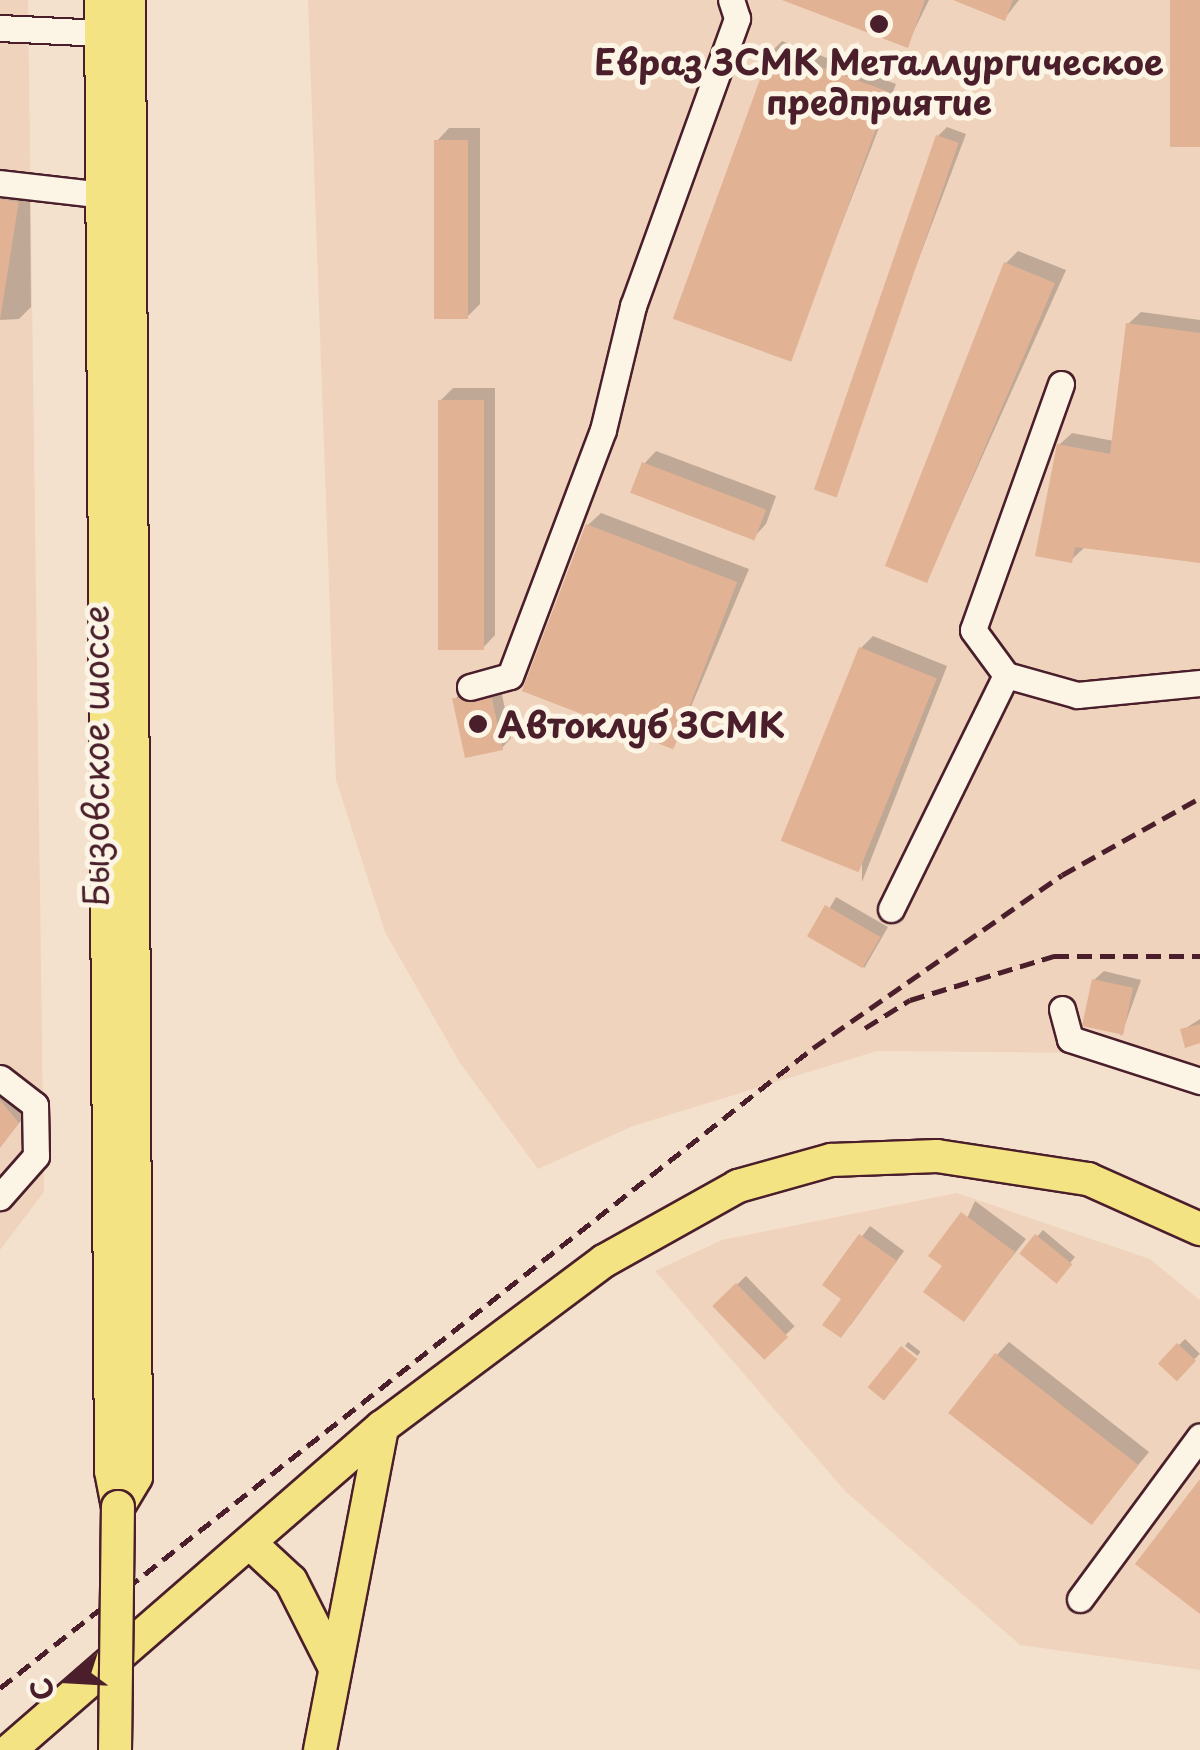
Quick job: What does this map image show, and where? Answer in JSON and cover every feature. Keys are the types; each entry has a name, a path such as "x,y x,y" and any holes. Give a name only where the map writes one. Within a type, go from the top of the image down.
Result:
{"main road":[{"name":"Бызовское шоссе","path":"118,1507 136,1476 129,0"},
{"name":"Бызовское шоссе","path":"102,16 111,1471 118,1507 115,1750"},
{"path":"10,1750 382,1427 654,1228 738,1186 831,1160 937,1156 1057,1172 1136,1194 1200,1230"},
{"path":"320,1750 382,1427"},
{"path":"251,1544 291,1582 335,1668"}],"lane":[{"path":"470,686 510,676 603,430 633,306 737,18 731,0"},
{"path":"0,28 102,16"},
{"path":"0,183 102,195"},
{"path":"1061,384 973,630 1006,675 1077,695 1200,683"},
{"path":"891,909 1006,675"},
{"path":"1062,1009 1070,1039 1200,1082"},
{"path":"1172,1075 1200,1066"},
{"path":"0,1078 35,1105 36,1156 0,1197"},
{"path":"1080,1599 1200,1436"}],"shaded area":[{"path":"0,0 28,0 44,1192 0,1250"},
{"path":"308,0 1200,0 1200,1093 1120,1053 877,1051 633,1126 538,1169 460,1063 385,932 336,780"},
{"path":"957,1193 1150,1259 1200,1300 1200,1670 1020,1645 845,1491 655,1271 722,1240"}],"building":[{"name":"Евраз ЗСМК Металлургическое предприятие","path":"782,0 925,0 908,48"},
{"path":"953,0 1013,0 1005,21"},
{"path":"1170,0 1200,0 1200,147 1170,147"},
{"path":"771,49 889,92 791,362 673,319"},
{"path":"936,135 959,143 837,497 814,490"},
{"path":"434,140 468,140 468,319 434,319"},
{"path":"0,199 19,202 0,320"},
{"path":"1004,262 1055,283 927,583 885,566"},
{"path":"1126,323 1200,333 1200,563 1075,547 1072,563 1035,556 1057,444 1110,454"},
{"path":"438,400 484,400 484,650 438,650"},
{"path":"642,462 766,510 754,540 630,493"},
{"path":"586,524 737,582 673,749 522,691"},
{"path":"859,647 937,678 859,872 781,841"},
{"name":"Автоклуб ЗСМК","path":"452,698 492,698 503,750 465,758"},
{"path":"825,905 880,937 862,968 807,936"},
{"path":"1092,979 1133,988 1123,1035 1082,1026"},
{"path":"1200,1024 1200,1043 1185,1048 1180,1029"},
{"path":"0,1100 19,1123 0,1148"},
{"path":"961,1212 1015,1252 964,1322 923,1292 942,1266 928,1256"},
{"path":"859,1234 897,1261 841,1338 822,1325 841,1299 822,1285"},
{"path":"1035,1234 1072,1264 1057,1284 1019,1253"},
{"path":"736,1283 788,1337 764,1360 712,1306"},
{"path":"1177,1343 1196,1361 1177,1381 1158,1363"},
{"path":"901,1346 917,1359 884,1400 868,1387"},
{"path":"995,1353 1138,1465 1092,1525 948,1413"},
{"path":"1200,1479 1200,1614 1135,1564"}],"railway":[{"path":"0,1688 813,1048 1062,875 1200,798"},
{"path":"865,1028 910,1000 1054,956 1200,956"}],"place":[{"name":"Евраз ЗСМК Металлургическое предприятие","path":"879,24"},
{"name":"Автоклуб ЗСМК","path":"478,724"}]}
